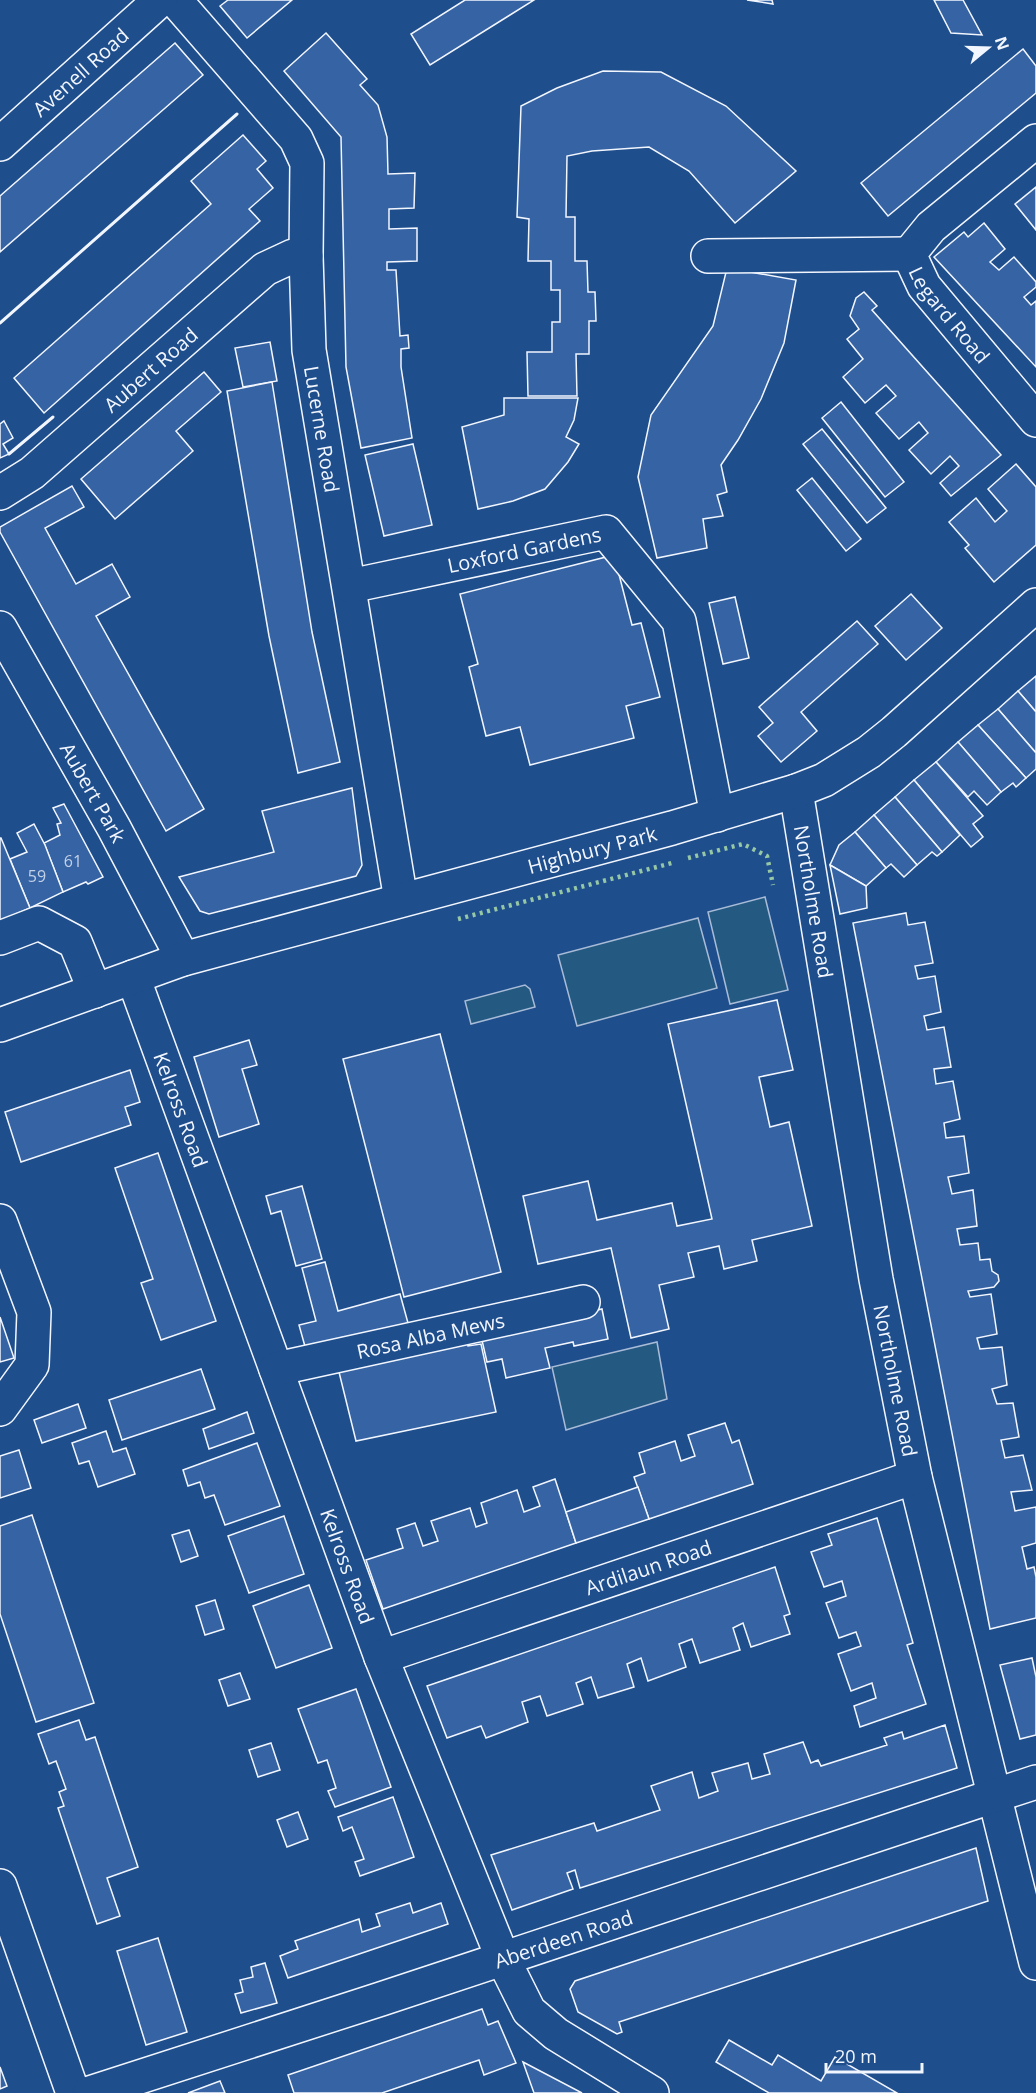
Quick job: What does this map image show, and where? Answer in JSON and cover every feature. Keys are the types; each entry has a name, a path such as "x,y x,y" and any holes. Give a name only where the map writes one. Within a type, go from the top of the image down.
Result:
{"street":[{"name":"Avenell Road","path":"0,144 160,0"},
{"name":"Lucerne Road","path":"175,0 296,139 307,163 306,256 309,350 401,900"},
{"name":"Legard Road","path":"1036,141 931,227 902,254 924,286 1036,420"},
{"path":"708,256 902,254"},
{"name":"Aubert Road","path":"0,493 32,472 265,269 293,256 306,256"},
{"name":"Loxford Gardens","path":"350,586 606,532 679,621 717,815"},
{"name":"Highbury Park","path":"0,1025 183,959 717,815 824,780 869,752 1033,613"},
{"name":"Aubert Park","path":"0,628 114,828 183,959"},
{"name":"Northolme Road","path":"796,791 876,1279 915,1477 1036,1963"},
{"path":"0,938 39,924 75,942 95,991"},
{"name":"Kelross Road","path":"133,977 381,1657 503,1959 529,2011 556,2034 652,2093"},
{"path":"0,1221 34,1312 32,1365 0,1409"},
{"name":"Rosa Alba Mews","path":"276,1369 583,1302"},
{"name":"Ardilaun Road","path":"381,1657 915,1477"},
{"name":"Aberdeen Road","path":"90,2093 1036,1782"},
{"path":"0,1886 73,2093"}],"shaded area":[{"path":"765,897 788,990 730,1004 708,912"},
{"path":"698,918 717,988 577,1026 558,955"},
{"path":"525,985 530,989 535,1007 471,1024 465,1001"},
{"path":"657,1342 667,1399 566,1430 552,1367"}],"building":[{"path":"228,0 292,0 247,38 220,6"},
{"path":"465,0 534,0 430,65 411,34"},
{"path":"747,0 772,0 773,4"},
{"path":"934,0 963,0 982,35 951,33"},
{"path":"326,33 367,79 360,85 378,105 387,137 388,174 415,173 414,208 389,209 389,229 417,228 417,261 387,262 387,270 396,270 400,336 408,335 409,348 401,349 401,367 412,438 361,448 346,367 341,137 284,71"},
{"path":"175,43 203,75 0,252 0,196"},
{"path":"1023,49 1036,66 1036,93 888,216 861,183"},
{"path":"603,71 661,72 726,106 796,171 735,223 689,171 649,147 592,151 567,156 566,217 575,217 575,261 587,261 588,292 595,292 596,321 589,321 589,354 576,354 577,396 528,396 527,352 552,352 552,322 560,322 560,290 551,290 551,261 528,261 529,219 517,217 521,106 557,88"},
{"path":"243,135 266,161 257,169 273,188 249,209 260,221 44,413 14,378 211,204 191,181"},
{"path":"1036,187 1036,230 1015,204"},
{"path":"984,223 1005,249 990,262 999,270 1014,257 1036,282 1036,287 1024,297 1031,305 1036,301 1036,367 934,257 964,232 968,237"},
{"path":"727,268 796,280 784,343 761,399 721,465 727,492 717,495 723,516 703,519 707,548 657,558 638,477 651,415 713,326"},
{"path":"864,292 877,306 872,310 1001,455 951,496 940,483 959,466 950,456 931,474 909,450 928,433 919,422 899,439 876,413 896,396 886,385 865,403 843,377 863,359 847,339 859,329 850,316 856,298"},
{"path":"270,342 277,381 243,387 235,348"},
{"path":"204,372 221,392 176,431 193,451 115,519 81,479"},
{"path":"272,382 312,632 340,762 298,773 269,636 227,391"},
{"path":"504,398 578,398 574,420 566,437 579,444 568,462 545,489 513,501 478,509 462,427 504,415"},
{"path":"841,402 904,482 885,497 822,418"},
{"path":"4,421 13,438 3,444 9,454 0,458 0,424"},
{"path":"822,429 886,508 867,523 803,444"},
{"path":"413,444 432,525 384,536 365,455"},
{"path":"1016,464 1036,487 1036,545 994,582 965,548 969,545 949,522 976,498 995,522 1007,511 988,489"},
{"path":"812,478 861,539 846,551 797,490"},
{"path":"72,486 84,507 45,528 76,584 112,564 130,597 96,616 204,809 166,831 0,532 0,527"},
{"path":"614,555 632,625 641,623 660,697 626,706 634,738 530,765 520,727 486,736 469,667 478,664 460,594"},
{"path":"911,594 942,628 906,660 875,626"},
{"path":"735,597 749,658 723,664 709,603"},
{"path":"857,621 878,644 801,712 817,731 781,762 758,736 773,723 759,707"},
{"path":"1036,676 1036,712 1018,691"},
{"path":"1018,691 1036,712 1036,753 998,709"},
{"path":"998,709 1036,753 1036,769 1026,778 978,725"},
{"path":"978,725 1026,778 1016,787 1013,783 1001,792 958,742"},
{"path":"958,742 1001,792 987,805 974,791 968,797 936,762"},
{"path":"936,762 983,816 973,824 983,837 971,847 914,780"},
{"path":"914,780 960,835 942,852 895,797"},
{"path":"352,788 362,865 356,876 209,914 200,911 179,877 274,852 262,811"},
{"path":"895,797 942,852 937,856 932,852 917,865 874,815"},
{"path":"64,804 103,877 63,892 44,843 60,835 57,824 61,823 53,808"},
{"path":"874,815 917,865 904,877 891,864 886,868 855,832"},
{"path":"34,824 45,845 63,892 30,908 10,859 27,852 17,833"},
{"path":"855,832 886,868 866,886 830,865 839,845"},
{"path":"0,838 30,908 0,921"},
{"path":"830,865 866,886 867,908 840,914"},
{"path":"906,913 908,925 925,922 933,963 915,966 918,979 935,976 941,1012 924,1016 927,1030 944,1027 951,1067 934,1069 936,1084 953,1081 960,1119 944,1123 946,1138 964,1136 969,1173 948,1177 952,1194 973,1190 977,1226 957,1229 960,1245 978,1243 980,1260 990,1259 992,1271 998,1275 999,1281 994,1287 968,1291 970,1297 991,1294 997,1334 977,1338 980,1349 1002,1347 1007,1385 992,1389 997,1404 1013,1403 1019,1437 1001,1440 1005,1458 1023,1455 1032,1490 1011,1492 1015,1511 1036,1507 1036,1543 1022,1547 1027,1569 1034,1567 1036,1577 1036,1618 990,1629 853,923"},
{"path":"777,1000 793,1070 759,1077 770,1127 789,1122 812,1226 752,1240 757,1261 724,1269 719,1246 688,1253 694,1277 659,1285 669,1329 631,1338 611,1248 538,1264 523,1196 588,1181 597,1220 672,1203 677,1226 712,1219 668,1024"},
{"path":"440,1034 501,1272 404,1297 343,1059"},
{"path":"249,1040 257,1065 242,1069 259,1124 219,1137 194,1057"},
{"path":"130,1070 140,1102 125,1107 131,1125 21,1162 5,1112"},
{"path":"158,1153 216,1321 161,1340 141,1283 153,1279 115,1168"},
{"path":"302,1186 322,1259 296,1266 281,1211 271,1214 266,1196"},
{"path":"325,1262 338,1311 400,1294 408,1323 306,1350 299,1325 316,1321 302,1268"},
{"path":"602,1309 608,1339 574,1346 573,1342 545,1348 550,1368 506,1378 502,1359 487,1362 481,1336"},
{"path":"0,1317 14,1358 0,1362"},
{"path":"467,1341 468,1346 481,1344 496,1412 356,1441 338,1368"},
{"path":"201,1369 215,1409 122,1440 109,1400"},
{"path":"78,1404 86,1428 42,1443 34,1420"},
{"path":"247,1412 254,1433 209,1449 203,1429"},
{"path":"725,1423 732,1443 739,1440 753,1484 649,1519 634,1477 645,1473 639,1453 675,1441 681,1461 695,1456 688,1435"},
{"path":"106,1431 113,1452 126,1448 135,1474 98,1487 89,1461 79,1464 72,1443"},
{"path":"257,1443 280,1506 225,1525 214,1495 205,1498 200,1482 188,1486 183,1470"},
{"path":"19,1450 31,1488 0,1498 0,1456"},
{"path":"555,1479 576,1543 383,1609 366,1560 403,1548 397,1529 415,1523 423,1546 438,1541 431,1521 470,1508 476,1527 487,1523 481,1503 517,1490 524,1512 540,1506 533,1487"},
{"path":"638,1487 649,1519 576,1543 566,1512"},
{"path":"32,1515 94,1703 36,1722 0,1614 0,1526"},
{"path":"284,1516 304,1574 249,1593 228,1536"},
{"path":"877,1518 913,1643 907,1645 926,1704 860,1727 854,1706 876,1698 872,1683 851,1691 838,1654 861,1646 856,1632 839,1638 826,1603 846,1596 842,1581 824,1587 811,1552 832,1545 828,1534"},
{"path":"189,1530 198,1556 181,1562 172,1535"},
{"path":"775,1567 790,1614 784,1616 790,1634 751,1647 743,1623 733,1628 740,1650 700,1663 692,1639 679,1644 686,1667 648,1681 641,1658 627,1664 634,1687 598,1698 591,1677 576,1683 583,1704 547,1716 540,1696 522,1702 528,1722 486,1738 481,1726 447,1738 427,1686"},
{"path":"309,1585 332,1648 276,1668 253,1606"},
{"path":"215,1600 224,1629 205,1635 196,1606"},
{"path":"1032,1658 1036,1677 1036,1735 1020,1739 1000,1665"},
{"path":"240,1673 250,1699 228,1706 219,1680"},
{"path":"356,1689 391,1787 335,1807 328,1791 336,1788 327,1760 318,1763 298,1709"},
{"path":"79,1720 86,1740 95,1737 138,1867 107,1878 120,1916 97,1924 58,1808 64,1806 59,1792 66,1789 56,1761 49,1764 38,1734"},
{"path":"945,1725 957,1768 580,1888 575,1870 567,1873 573,1889 512,1910 491,1855 594,1823 597,1831 660,1810 651,1786 692,1772 699,1798 718,1791 712,1773 748,1763 752,1779 770,1774 764,1754 803,1742 811,1763 818,1760 821,1766 887,1745 884,1738 902,1732 904,1739"},
{"path":"271,1743 280,1770 258,1777 249,1750"},
{"path":"393,1797 414,1857 360,1876 355,1862 364,1859 352,1827 343,1831 338,1817"},
{"path":"298,1812 308,1839 287,1847 277,1820"},
{"path":"976,1848 988,1901 619,2022 622,2032 617,2034 578,2012 570,1989 575,1981"},
{"path":"410,1903 413,1913 441,1903 448,1924 288,1978 280,1956 298,1949 295,1941 359,1919 362,1932 380,1926 376,1914"},
{"path":"158,1938 187,2032 146,2045 117,1951"},
{"path":"265,1963 277,2003 241,2013 235,1994 243,1992 240,1980 253,1977 251,1967"},
{"path":"482,2009 488,2025 498,2021 516,2063 484,2075 479,2060 382,2093 294,2093 288,2075"},
{"path":"729,2040 772,2065 778,2055 821,2081 835,2057 897,2093 769,2093 716,2062"},
{"path":"523,2062 582,2093 534,2093"},
{"path":"0,2067 7,2086 0,2089"},
{"path":"220,2081 225,2093 188,2093"}],"hedge":[{"path":"688,858 743,844 767,856 773,885"},
{"path":"458,919 672,863"}],"wall":[{"path":"0,323 237,114"},
{"path":"9,454 53,417"}]}
